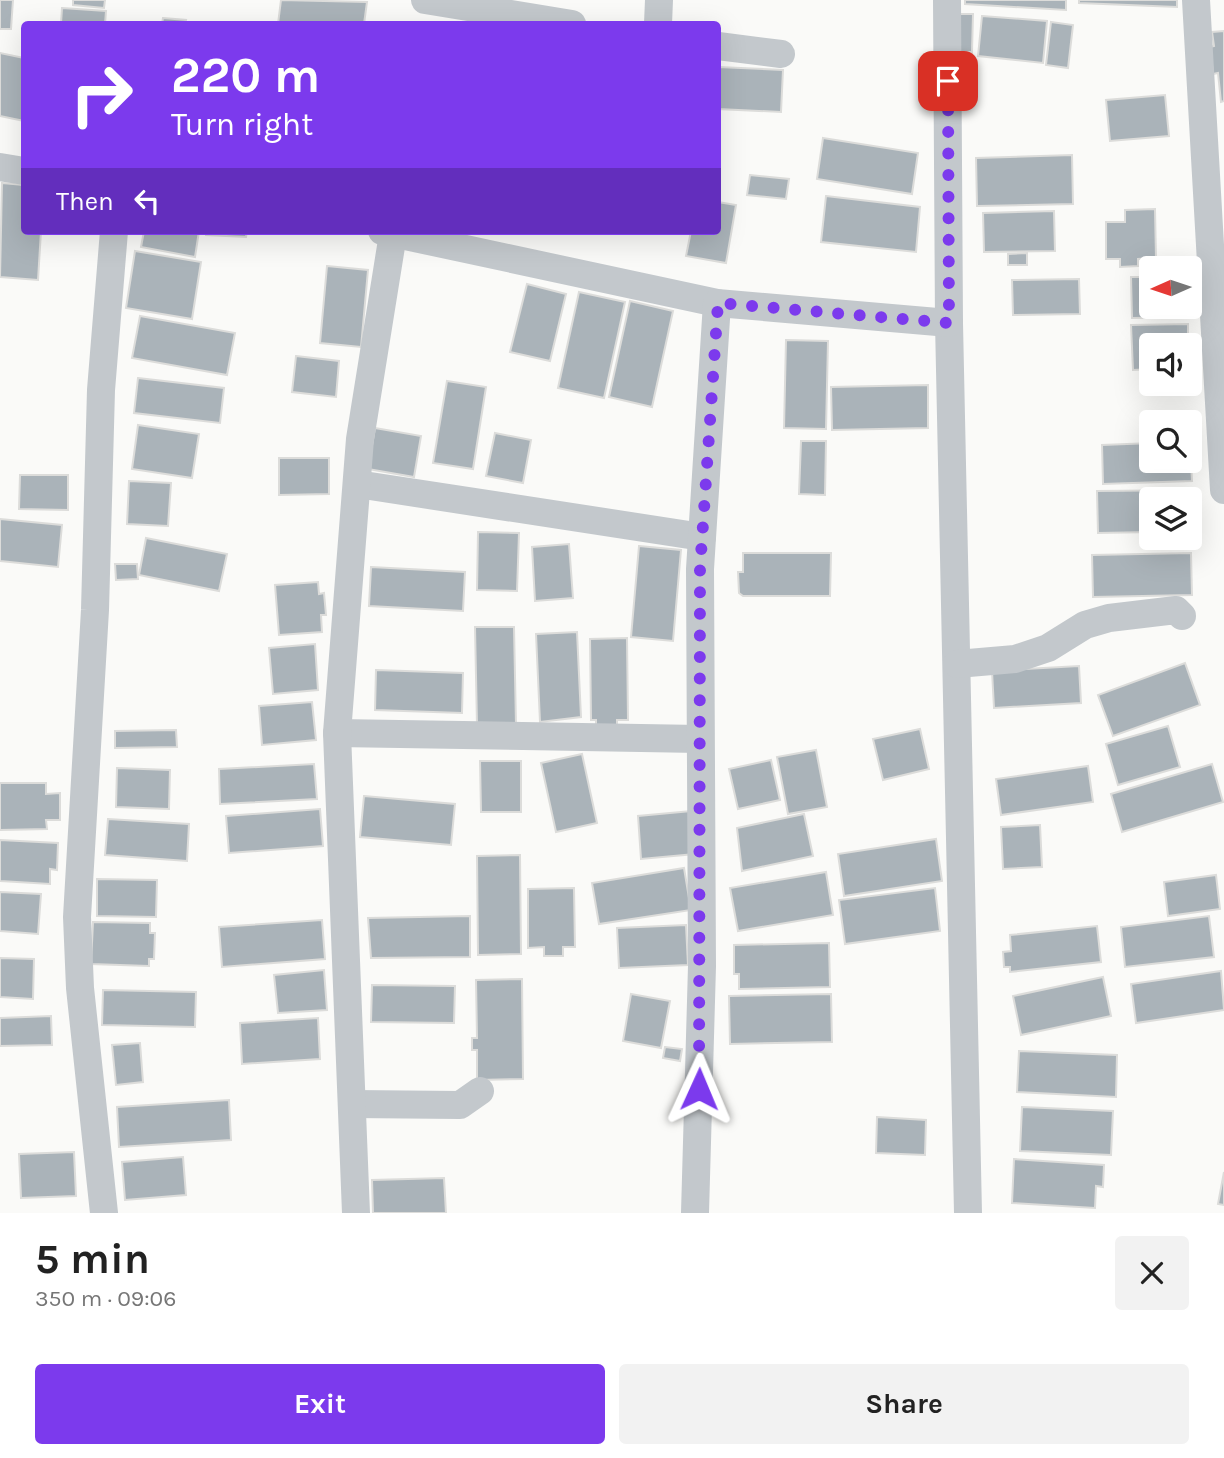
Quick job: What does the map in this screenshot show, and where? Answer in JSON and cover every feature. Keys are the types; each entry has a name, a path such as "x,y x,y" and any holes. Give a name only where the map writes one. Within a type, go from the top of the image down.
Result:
{"street":[{"path":"425,0 510,7 561,21"},
{"path":"657,21 659,0"},
{"path":"947,0 949,323 968,1213"},
{"path":"1196,0 1224,490"},
{"path":"721,46 781,54"},
{"path":"0,167 21,170"},
{"path":"104,1213 80,988 77,917 95,610 101,390 114,235"},
{"path":"356,1213 337,733 360,439 388,235"},
{"path":"402,235 718,303 949,323"},
{"path":"695,1213 702,966 702,537 718,303"},
{"path":"357,484 702,537"},
{"path":"957,664 1015,659 1048,648 1085,625 1109,618 1176,610 1182,617"},
{"path":"337,733 700,739"},
{"path":"352,1104 460,1105 480,1091"}],"building":[{"path":"0,0 13,0 11,29 0,29"},
{"path":"73,0 105,0 104,8 73,5"},
{"path":"281,0 367,2 364,21 278,21"},
{"path":"965,0 1066,0 1066,10 965,4"},
{"path":"1079,0 1177,0 1177,7 1079,3"},
{"path":"62,8 106,11 105,21 61,21"},
{"path":"959,14 973,14 972,52 958,52"},
{"path":"982,16 1047,21 1043,63 978,56"},
{"path":"163,18 186,20 186,21 162,21"},
{"path":"1051,22 1073,25 1068,68 1046,65"},
{"path":"1224,31 1224,101 1221,102 1218,73 1213,74 1210,47 1214,46 1212,32"},
{"path":"0,53 21,57 21,120 0,116"},
{"path":"721,67 783,70 781,112 721,109"},
{"path":"1165,95 1169,136 1110,141 1106,100"},
{"path":"823,138 918,153 912,194 817,179"},
{"path":"1072,155 1073,204 977,206 976,158"},
{"path":"750,175 789,179 786,199 747,195"},
{"path":"2,183 21,185 21,235 41,235 38,280 0,277"},
{"path":"826,196 920,207 916,252 821,242"},
{"path":"721,202 736,205 726,263 686,256 690,235 721,235"},
{"path":"1155,209 1156,256 1139,256 1138,266 1120,267 1120,259 1106,259 1106,222 1125,222 1125,210"},
{"path":"1054,211 1055,251 984,252 983,213"},
{"path":"143,235 198,235 195,257 141,247"},
{"path":"206,235 246,235 246,237"},
{"path":"135,251 201,262 192,319 126,308"},
{"path":"1027,253 1027,265 1008,265 1008,254"},
{"path":"327,266 368,270 361,347 320,343"},
{"path":"1131,277 1139,277 1139,318 1132,318"},
{"path":"1079,279 1080,314 1013,315 1012,280"},
{"path":"527,284 566,294 550,361 510,352"},
{"path":"579,292 625,302 604,398 558,388"},
{"path":"630,301 673,311 652,407 609,397"},
{"path":"140,316 235,333 227,375 132,358"},
{"path":"1188,324 1188,333 1139,333 1139,370 1133,370 1131,325"},
{"path":"786,340 828,341 826,429 784,428"},
{"path":"296,356 339,361 336,397 292,392"},
{"path":"138,378 224,388 220,423 134,413"},
{"path":"447,381 486,387 473,469 433,463"},
{"path":"928,385 928,428 832,430 831,387"},
{"path":"138,425 199,434 192,478 132,469"},
{"path":"375,428 421,436 414,477 368,469"},
{"path":"495,433 531,440 523,483 486,476"},
{"path":"801,441 826,441 825,495 799,494"},
{"path":"1139,444 1139,473 1192,473 1192,481 1103,484 1102,445"},
{"path":"279,458 329,458 329,494 279,495"},
{"path":"20,475 68,475 68,510 19,509"},
{"path":"129,481 171,483 168,526 127,524"},
{"path":"1097,491 1139,491 1139,532 1098,533"},
{"path":"0,519 62,525 58,567 0,561"},
{"path":"478,532 519,533 517,591 477,590"},
{"path":"146,538 227,554 219,591 139,575"},
{"path":"569,544 573,598 535,601 532,547"},
{"path":"639,546 681,550 673,641 631,637"},
{"path":"743,553 831,553 830,596 743,596 739,593 738,572 743,572"},
{"path":"1191,553 1192,595 1093,597 1092,555"},
{"path":"115,564 137,564 138,579 116,580"},
{"path":"371,567 465,572 463,611 369,606"},
{"path":"318,582 319,594 324,593 326,615 321,615 322,632 279,635 275,585"},
{"path":"475,627 514,627 516,725 477,725"},
{"path":"577,632 581,717 540,722 536,634"},
{"path":"627,638 628,720 617,720 617,728 596,729 596,720 591,720 590,639"},
{"path":"315,644 318,690 273,694 269,648"},
{"path":"1185,663 1200,705 1113,736 1098,695"},
{"path":"1079,666 1081,703 994,708 992,671"},
{"path":"376,670 463,673 462,713 375,710"},
{"path":"312,702 316,740 262,745 259,706"},
{"path":"1168,726 1180,767 1118,785 1106,744"},
{"path":"920,729 929,769 883,780 873,739"},
{"path":"176,730 177,747 115,748 115,731"},
{"path":"816,750 827,807 788,814 777,757"},
{"path":"582,754 597,823 556,832 541,763"},
{"path":"771,760 780,800 738,809 729,769"},
{"path":"480,761 521,761 521,812 481,812"},
{"path":"314,764 317,799 220,804 219,769"},
{"path":"1212,764 1223,802 1122,832 1111,794"},
{"path":"1088,766 1093,802 1001,815 996,779"},
{"path":"117,768 170,770 169,809 116,807"},
{"path":"0,783 46,783 46,794 60,793 60,820 46,820 47,829 0,830"},
{"path":"364,796 455,804 451,845 360,837"},
{"path":"320,809 323,846 229,853 226,816"},
{"path":"702,810 706,853 641,859 638,816"},
{"path":"804,814 813,856 742,871 737,828"},
{"path":"108,819 189,824 187,861 105,855"},
{"path":"1040,825 1042,867 1003,869 1001,827"},
{"path":"936,839 942,881 844,896 838,854"},
{"path":"0,840 58,843 57,870 50,869 50,884 0,881"},
{"path":"520,855 521,954 478,955 477,856"},
{"path":"684,868 691,910 599,924 592,883"},
{"path":"826,872 833,915 738,931 730,888"},
{"path":"1216,875 1220,909 1168,916 1164,882"},
{"path":"97,879 157,880 156,917 97,916"},
{"path":"574,888 575,947 563,947 563,956 544,956 544,947 528,948 528,889"},
{"path":"935,888 940,931 845,944 839,900"},
{"path":"0,892 41,894 38,934 0,931"},
{"path":"470,916 470,957 371,958 368,918"},
{"path":"1209,916 1214,957 1125,967 1121,927"},
{"path":"322,920 325,959 222,967 219,927"},
{"path":"93,922 150,923 150,933 155,933 154,959 149,959 149,966 91,964"},
{"path":"686,925 688,965 619,968 617,928"},
{"path":"1097,926 1101,962 1010,972 1010,967 1004,967 1003,952 1011,951 1010,935"},
{"path":"829,943 830,987 739,989 739,974 734,974 734,945"},
{"path":"0,958 34,959 33,999 0,997"},
{"path":"324,970 327,1010 278,1013 274,975"},
{"path":"1221,971 1224,1010 1136,1023 1131,984"},
{"path":"1103,977 1111,1016 1021,1035 1013,996"},
{"path":"522,979 523,1079 477,1080 477,1050 472,1050 472,1038 477,1038 476,980"},
{"path":"372,985 455,986 454,1023 371,1022"},
{"path":"103,990 196,992 195,1027 102,1025"},
{"path":"631,994 670,1001 661,1048 623,1041"},
{"path":"831,994 832,1042 730,1044 729,996"},
{"path":"51,1016 52,1045 0,1046 0,1018"},
{"path":"318,1018 320,1059 242,1064 240,1023"},
{"path":"140,1043 143,1082 116,1085 112,1045"},
{"path":"665,1047 682,1049 680,1061 663,1058"},
{"path":"1019,1051 1117,1055 1116,1097 1017,1092"},
{"path":"229,1100 231,1140 119,1147 117,1107"},
{"path":"1022,1107 1113,1111 1111,1155 1020,1151"},
{"path":"877,1117 926,1120 925,1155 876,1153"},
{"path":"74,1152 76,1196 21,1198 19,1154"},
{"path":"183,1157 186,1195 125,1200 122,1162"},
{"path":"1014,1159 1104,1165 1103,1187 1096,1186 1095,1208 1012,1203"},
{"path":"1224,1172 1224,1205 1218,1204"},
{"path":"444,1178 446,1213 373,1213 372,1180"}],"route":[{"path":"699,1089 702,966 700,569 718,303 949,323 948,81"}]}
